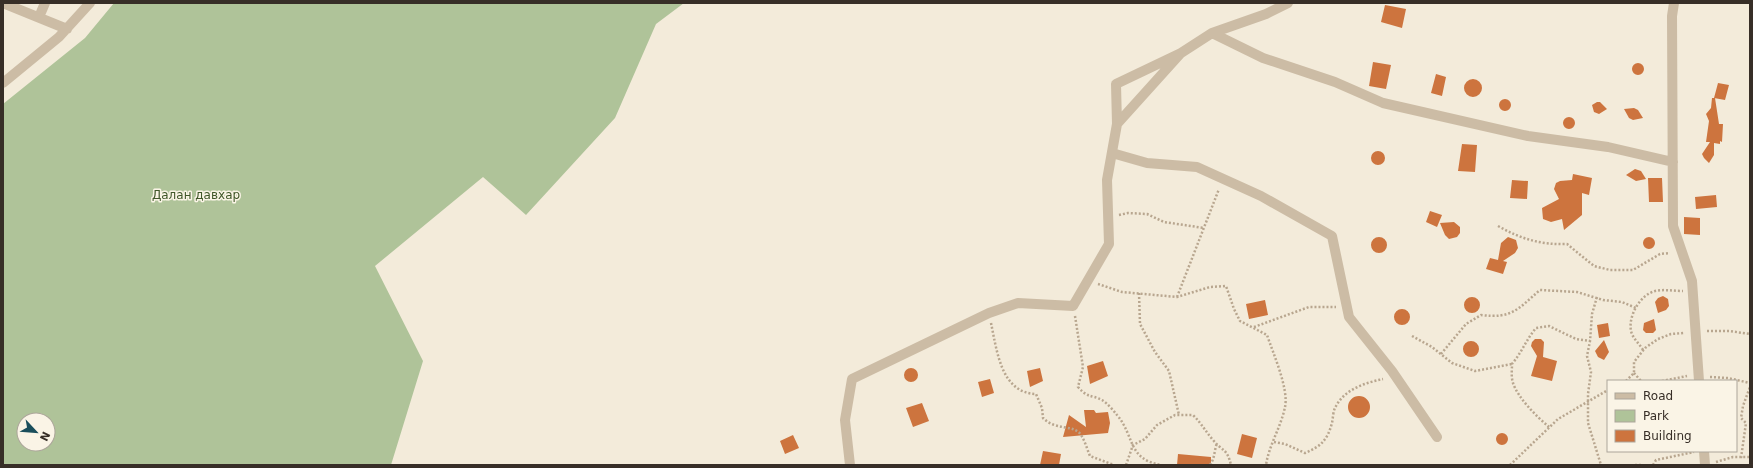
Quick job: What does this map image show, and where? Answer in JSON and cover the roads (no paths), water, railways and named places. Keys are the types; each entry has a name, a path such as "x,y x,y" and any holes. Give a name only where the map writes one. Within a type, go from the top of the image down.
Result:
{"street":[{"path":"3,3 67,29"},
{"path":"39,17 45,3"},
{"path":"3,83 43,52 67,29 90,3"},
{"path":"850,465 845,420 852,379 989,313 1018,303 1073,306 1109,244 1107,180 1117,124 1116,84 1181,53 1212,33 1266,14 1288,3"},
{"path":"1674,3 1672,16 1672,162 1674,226 1692,281 1699,378"},
{"path":"1212,33 1263,58 1335,82 1383,103 1528,136 1608,147 1672,162"},
{"path":"1117,124 1181,53"},
{"path":"1112,154 1147,162 1197,167 1261,196 1332,236 1349,317 1396,376 1437,437"},
{"path":"1704,452 1710,464"}],"park label":[{"name":"Далан давхар","path":"196,195"}]}
